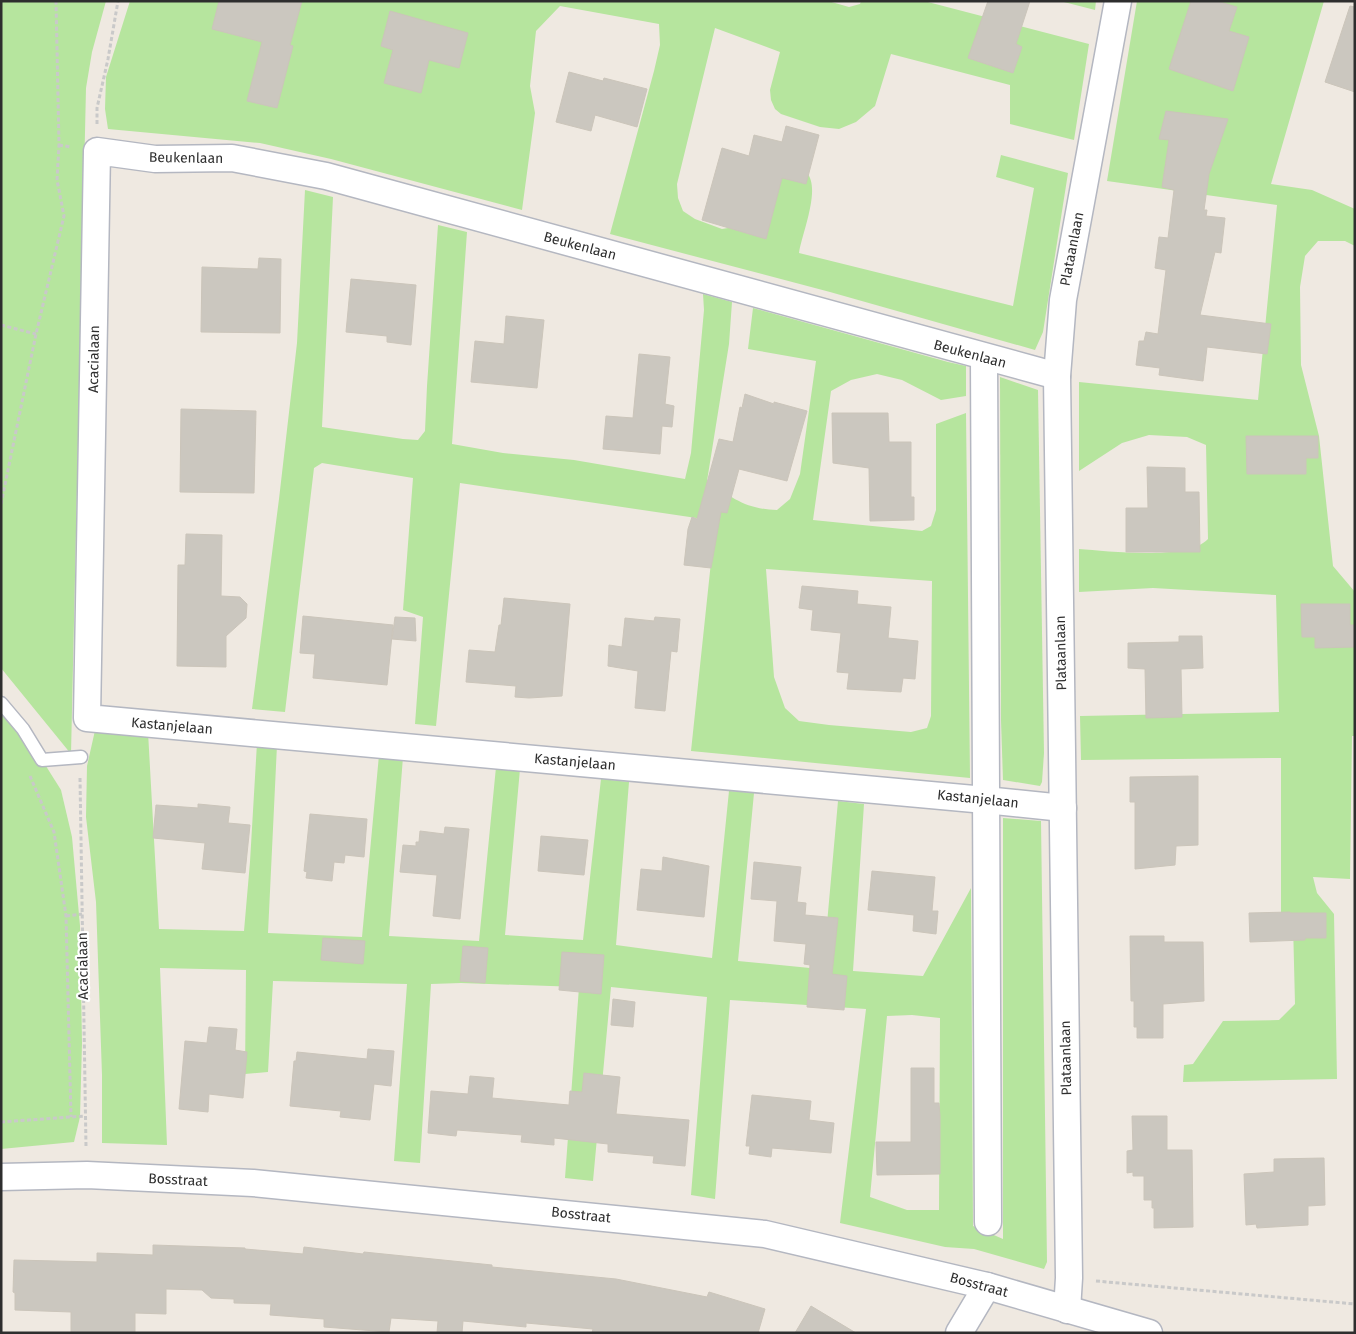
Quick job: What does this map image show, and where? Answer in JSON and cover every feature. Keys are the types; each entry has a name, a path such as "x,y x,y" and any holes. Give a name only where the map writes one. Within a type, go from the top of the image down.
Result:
{"street":[{"name":"Plataanlaan","path":"1067,1310 1069,1278 1056,376 1063,300 1118,1"},
{"name":"Beukenlaan","path":"97,151 155,159 232,158 326,176 984,358 1056,376"},
{"name":"Acacialaan","path":"87,718 97,151"},
{"path":"984,358 988,1222"},
{"name":"Kastanjelaan","path":"87,718 1063,808"},
{"name":"Bosstraat","path":"1,1177 87,1175 254,1183 765,1234 986,1286 1149,1333"},
{"path":"959,1333 986,1286"}],"lane":[{"path":"1,703 23,728 42,760 80,757"}],"path":[{"path":"1,504 36,334 64,216 58,180 56,1"},
{"path":"97,151 97,108 118,1"},
{"path":"1,325 36,334"},
{"name":"Acacialaan","path":"80,757 87,1175"},
{"path":"42,760 26,766 54,832 66,916 71,1117"},
{"path":"66,916 82,914"},
{"path":"1,1122 86,1116"},
{"path":"1069,1278 1355,1304"}],"green space":[{"path":"1,1 106,1 92,52 86,88 71,754 1,668"},
{"path":"130,1 828,1 849,7 860,4 861,1 924,1 1089,44 1074,140 1010,124 1010,85 891,54 875,106 856,122 839,129 820,127 781,114 775,109 771,100 770,90 780,52 715,28 677,184 678,198 683,211 695,219 722,229 734,227 761,170 807,173 811,180 811,200 799,253 1013,306 1034,188 996,177 1001,155 1068,173 1043,332 1035,350 830,292 610,234 654,71 660,45 659,24 560,6 536,31 530,86 535,113 522,210 331,159 260,143 108,129 105,109 106,77"},
{"path":"1060,1 1096,1 1095,10"},
{"path":"1137,1 1324,1 1271,184 1312,190 1355,209 1355,246 1345,241 1318,241 1305,256 1300,287 1301,365 1319,436 1333,566 1355,592 1355,736 1352,736 1350,879 1313,877 1317,893 1334,914 1337,1079 1183,1082 1184,1065 1193,1064 1223,1021 1279,1020 1295,1004 1293,923 1281,922 1281,758 1081,760 1080,716 1279,712 1276,595 1153,588 1079,592 1079,549 1127,553 1166,552 1198,546 1208,539 1206,445 1187,437 1149,435 1122,443 1079,471 1079,382 1258,400 1277,205 1107,181"},
{"path":"305,190 333,197 322,427 418,440 425,431 438,225 467,232 452,444 503,453 574,460 685,479 691,453 704,310 703,294 732,302 729,344 707,481 748,505 777,510 790,499 800,474 816,361 748,349 753,308 966,366 966,396 941,400 902,380 877,374 851,380 831,391 813,520 922,531 931,526 936,510 936,424 966,413 970,778 691,751 711,562 710,520 460,483 436,726 415,724 423,617 403,610 413,478 322,463 314,468 285,712 252,709 297,343","holes":["766,569 932,581 931,716 927,728 911,732 799,721 785,708 774,677"]},
{"path":"1000,377 1038,390 1044,753 1042,782 1040,786 1003,780 1001,721"},
{"path":"1,702 34,747 61,790 72,837 80,926 82,1043 80,1117 74,1142 1,1149"},
{"path":"96,726 148,732 159,929 244,931 257,743 277,745 268,933 362,937 379,755 403,757 389,936 479,941 496,767 520,769 505,935 583,940 601,779 629,782 616,945 712,958 729,791 754,793 738,961 820,969 825,946 838,801 864,804 853,971 923,976 971,888 973,1226 1003,1239 1003,818 1041,821 1047,1262 1044,1269 974,1249 945,1247 840,1223 866,1009 730,1000 715,1199 691,1195 707,997 611,987 593,1181 565,1178 579,987 461,983 431,984 420,1163 394,1161 407,984 273,981 268,1072 245,1074 246,970 160,968 167,1145 102,1143 102,1075 96,902 86,817 87,766","holes":["912,1015 940,1018 939,1210 907,1210 870,1197 887,1016"]}],"building":[{"path":"219,1 302,1 290,45 293,46 277,108 247,101 262,42 212,29"},
{"path":"988,1 1030,1 1016,44 1022,47 1013,73 968,58"},
{"path":"1191,1 1217,1 1237,7 1229,31 1249,37 1233,91 1169,69"},
{"path":"1350,6 1355,7 1355,92 1325,82"},
{"path":"390,11 468,33 459,68 429,60 421,93 384,83 393,50 381,46"},
{"path":"569,72 603,81 604,78 647,89 637,127 595,115 591,131 556,122"},
{"path":"1166,111 1228,119 1209,174 1204,210 1207,210 1206,216 1225,218 1221,253 1215,252 1200,315 1271,324 1267,354 1207,347 1203,381 1159,375 1160,368 1136,365 1139,341 1144,341 1146,332 1158,334 1166,270 1155,268 1159,237 1168,238 1174,190 1162,187 1169,140 1159,139"},
{"path":"786,126 819,135 806,184 782,178 766,239 702,220 722,148 749,156 754,135 782,142"},
{"path":"259,258 281,259 280,333 201,332 202,267 258,269"},
{"path":"351,279 416,285 411,345 387,342 387,336 346,332"},
{"path":"506,316 544,320 537,388 471,382 475,341 504,344"},
{"path":"639,354 670,357 665,404 674,406 672,427 662,426 660,454 603,449 606,416 633,418"},
{"path":"745,394 774,404 774,402 807,411 787,481 739,469 727,513 721,512 711,568 684,565 688,529 692,517 697,519 719,439 733,442 740,407 742,408"},
{"path":"181,409 256,411 254,493 180,492"},
{"path":"832,413 888,413 889,442 911,442 911,497 914,497 914,520 870,521 869,468 833,463"},
{"path":"1246,436 1318,436 1318,458 1306,458 1306,474 1247,474"},
{"path":"1147,467 1185,468 1185,492 1199,492 1200,552 1126,552 1126,508 1148,508"},
{"path":"186,534 222,535 221,596 240,597 247,604 246,618 226,636 226,667 177,666 178,565 185,565"},
{"path":"802,586 858,591 857,604 891,607 888,638 918,641 915,679 903,678 901,692 847,689 849,673 837,672 841,633 811,630 813,610 799,608"},
{"path":"504,598 570,604 562,696 515,697 516,686 466,682 469,650 495,652"},
{"path":"1301,604 1350,604 1350,625 1355,625 1355,647 1315,648 1315,637 1302,637"},
{"path":"303,616 393,625 387,685 313,678 315,654 300,653"},
{"path":"395,617 415,618 416,641 392,639"},
{"path":"655,617 680,619 677,652 671,651 665,711 635,708 638,671 608,666 609,645 622,647 625,618 654,621"},
{"path":"1179,636 1202,636 1203,668 1181,669 1182,717 1146,718 1145,669 1128,668 1128,643 1179,642"},
{"path":"1198,776 1198,845 1176,846 1175,865 1135,869 1135,802 1130,802 1130,777"},
{"path":"198,804 230,807 228,823 250,825 245,873 202,869 205,843 153,838 156,805 198,808"},
{"path":"310,814 367,819 364,857 345,855 344,863 334,862 332,881 306,878 307,872 304,871"},
{"path":"445,827 469,829 460,919 433,916 437,875 400,872 403,845 416,846 416,842 419,842 420,831 444,834"},
{"path":"541,836 588,840 584,875 538,871"},
{"path":"663,857 709,866 704,917 637,910 641,869 662,871"},
{"path":"754,862 801,867 797,902 806,903 805,915 838,918 832,974 847,976 844,1010 807,1007 810,965 804,964 806,944 774,941 777,901 751,899"},
{"path":"872,871 935,877 932,911 938,911 936,934 913,931 914,915 868,910"},
{"path":"1249,913 1326,913 1326,938 1250,942"},
{"path":"1130,936 1164,936 1164,942 1203,942 1204,1001 1163,1004 1163,1038 1137,1038 1137,1027 1134,1027 1134,1001 1131,1001"},
{"path":"323,938 365,941 363,964 321,960"},
{"path":"463,946 488,948 485,983 460,981"},
{"path":"562,952 604,955 601,994 559,990"},
{"path":"613,999 635,1002 633,1027 611,1025"},
{"path":"209,1027 237,1029 235,1050 247,1052 243,1098 209,1094 208,1112 179,1109 185,1041 207,1043"},
{"path":"368,1049 394,1051 391,1086 374,1084 370,1120 340,1117 341,1111 290,1106 294,1061 296,1061 297,1052 367,1059"},
{"path":"911,1068 934,1068 934,1103 939,1103 940,1116 940,1174 877,1175 876,1142 911,1142"},
{"path":"584,1073 620,1077 616,1114 689,1120 685,1166 653,1163 654,1156 608,1152 608,1144 554,1138 554,1145 521,1142 522,1135 457,1130 456,1136 428,1133 431,1091 468,1094 470,1076 494,1078 492,1098 569,1105 570,1091 582,1092"},
{"path":"752,1095 811,1101 809,1120 834,1123 831,1153 772,1148 771,1157 749,1154 750,1146 746,1146"},
{"path":"1132,1116 1167,1116 1167,1150 1192,1150 1193,1227 1154,1228 1152,1200 1144,1200 1144,1176 1133,1176 1133,1172 1127,1173 1127,1151 1133,1150"},
{"path":"1324,1158 1325,1205 1308,1206 1308,1225 1257,1228 1256,1224 1246,1225 1244,1174 1274,1172 1274,1159"},
{"path":"153,1245 245,1248 303,1254 304,1247 492,1265 492,1267 616,1279 707,1297 709,1292 765,1309 758,1333 592,1333 593,1329 526,1323 526,1327 463,1321 462,1333 437,1333 438,1321 391,1318 389,1332 324,1327 324,1319 270,1315 271,1304 234,1303 234,1299 211,1298 202,1290 166,1289 166,1314 135,1313 135,1333 71,1333 71,1312 15,1310 15,1293 13,1292 14,1260 97,1262 97,1253 153,1255"},
{"path":"811,1306 856,1333 795,1333"}]}
